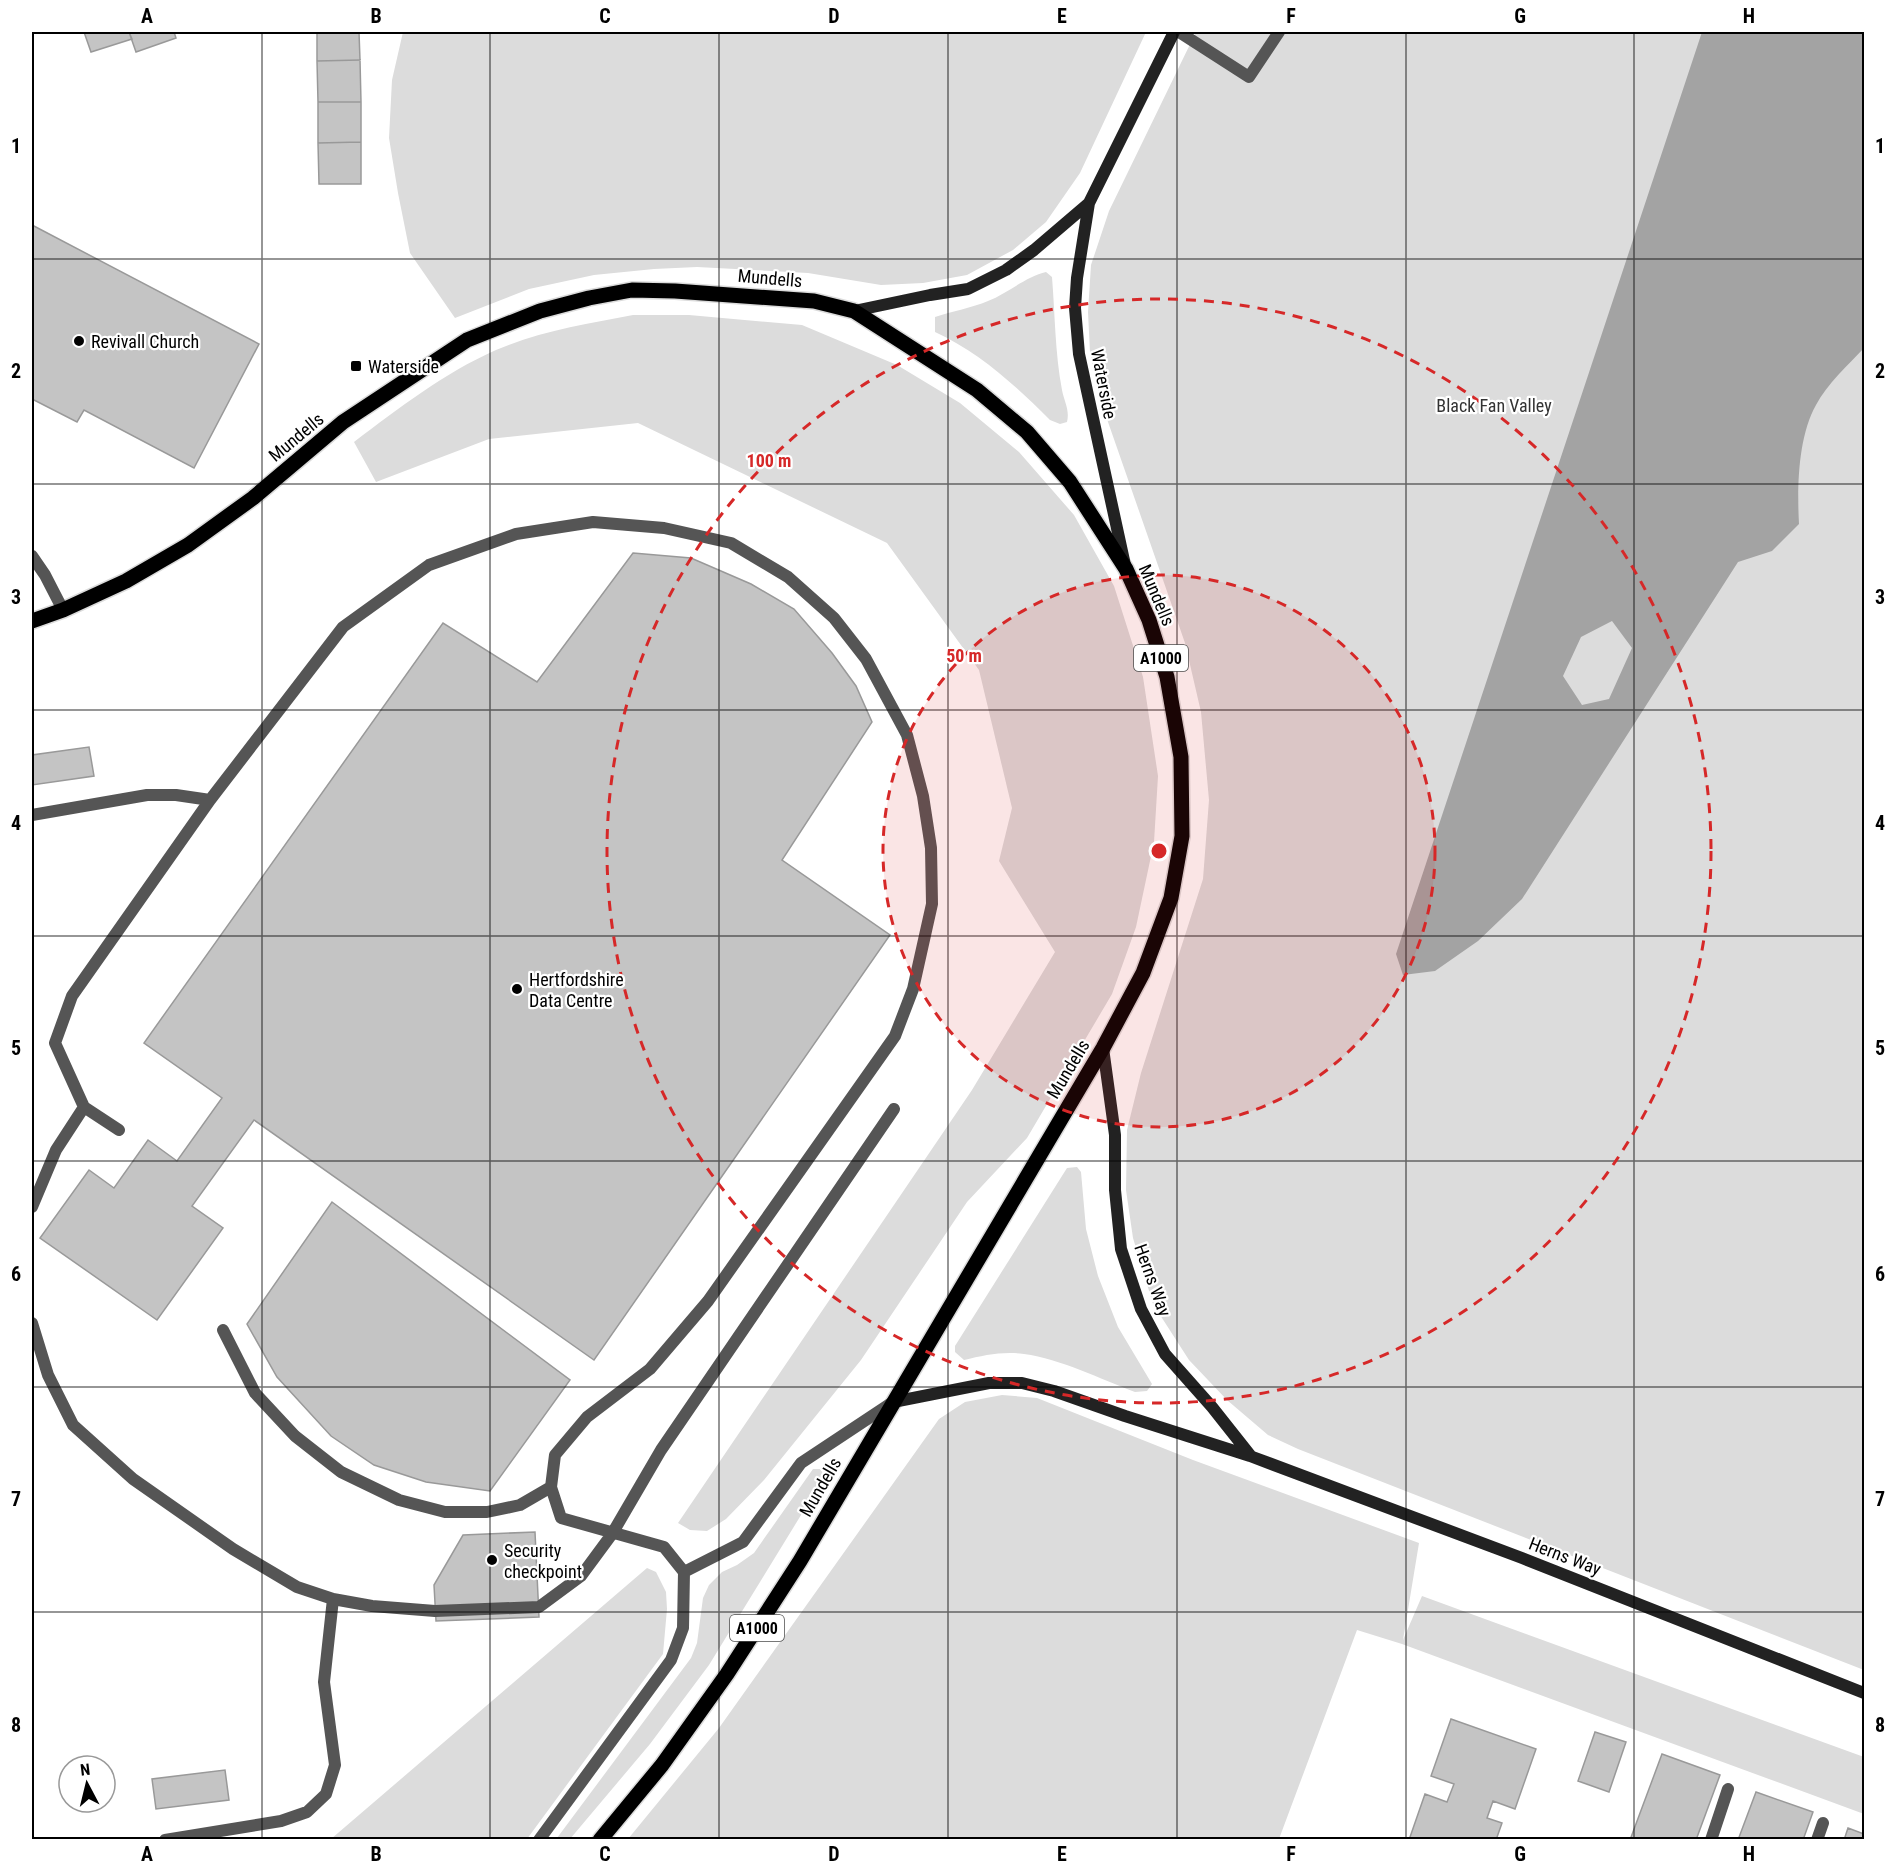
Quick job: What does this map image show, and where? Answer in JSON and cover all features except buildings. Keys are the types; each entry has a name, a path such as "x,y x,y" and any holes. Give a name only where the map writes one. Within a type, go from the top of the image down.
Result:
{"main road":[{"name":"Mundells","path":"32,621 126,581 188,545 254,498 343,422 467,340 540,311 632,290 814,301 854,311 977,390 1027,432 1070,482 1126,569 1149,620 1167,677 1181,757 1182,836 1171,898 1143,973 1103,1048 800,1561 727,1674 662,1765 600,1839"}],"street":[{"name":"Waterside","path":"1126,569 1079,354 1075,308 1077,278 1089,203 1173,32"},
{"name":"Waterside","path":"854,311 968,289 1006,270 1034,250 1089,203"},
{"name":"Herns Way","path":"1103,1048 1115,1135 1114,1190 1121,1248 1141,1309 1165,1354 1212,1407 1250,1456"},
{"name":"Herns Way","path":"892,1402 989,1383 1022,1383 1054,1391 1250,1456 1522,1558 1864,1693"}],"lane":[{"path":"1179,32 1249,77 1279,32"},
{"path":"119,1130 84,1107 55,1043 72,996 210,800 343,627 429,564 516,534 593,522 664,528 731,543 788,577 834,618 866,659 906,735 923,796 930,838 932,904 914,989 896,1036 708,1301 650,1370 587,1417 555,1455 551,1487 561,1518 664,1547 684,1572 683,1628 671,1660 539,1839"},
{"path":"32,556 45,574 63,609"},
{"path":"32,815 147,795 176,795 210,800"},
{"path":"32,1207 56,1150 84,1107"},
{"path":"32,1323 48,1375 73,1425 133,1479 233,1549 297,1587 333,1599 372,1606 435,1611 539,1607 581,1576 612,1534 661,1450 894,1109"},
{"path":"223,1330 255,1393 295,1436 340,1472 399,1500 445,1512 487,1512 520,1505 551,1487"},
{"path":"684,1572 743,1542 801,1463 892,1402"},
{"path":"165,1839 281,1821 307,1812 326,1794 335,1765 324,1682 333,1599"},
{"path":"1711,1839 1728,1789"},
{"path":"1817,1839 1823,1823"}],"green space":[{"path":"403,32 1146,32 1080,173 1046,222 1013,250 967,275 923,283 881,285 808,273 697,267 654,269 594,275 529,289 455,318 410,253 398,193 389,138 392,80"},
{"name":"Black Fan Valley","path":"1196,32 1864,32 1864,1670 1298,1449 1268,1435 1227,1400 1189,1360 1153,1304 1133,1238 1126,1190 1127,1130 1141,1073 1203,879 1209,800 1201,712 1185,643 1100,399 1090,353 1088,312 1091,265 1109,211"},
{"path":"1046,272 1052,277 1058,362 1068,413 1067,422 1060,424 1050,420 1010,382 982,360 935,332 935,317 988,301"},
{"path":"633,315 689,315 802,325 897,365 960,403 1019,452 1074,515 1114,586 1143,677 1158,776 1154,842 1136,927 1112,994 1027,1138 967,1202 861,1360 764,1480 726,1519 707,1531 690,1530 678,1523 972,1090 1055,952 999,861 1012,808 979,670 887,543 638,423 489,439 376,482 354,442 440,380 496,350 547,333"},
{"path":"1077,1167 1081,1172 1086,1229 1098,1276 1118,1327 1152,1384 1147,1391 1135,1392 1066,1365 1038,1357 1002,1353 964,1360 955,1352 955,1346 1067,1168"},
{"path":"1002,1395 1037,1398 1193,1460 1419,1543 1403,1640 1422,1596 1864,1757 1864,1814 1402,1644 1357,1630 1279,1839 628,1839 719,1728 939,1419 965,1402"},
{"path":"813,1469 820,1469 825,1476 709,1665 650,1744 570,1839 558,1839 691,1658 697,1643 703,1598 709,1585 722,1572 754,1553"},
{"path":"647,1568 656,1572 666,1592 667,1609 663,1654 527,1839 331,1839"}],"shaded area":[{"path":"1702,32 1864,32 1864,348 1826,390 1810,418 1805,432 1800,463 1799,524 1772,551 1738,562 1522,899 1478,941 1435,971 1403,975 1396,954","holes":["1612,621 1632,648 1609,699 1582,705 1563,676 1581,637"]}],"place":[{"name":"Revivall Church","path":"79,341"},
{"name":"Waterside","path":"356,366"},
{"name":"Hertfordshire Data Centre","path":"517,989"},
{"name":"Security checkpoint","path":"492,1560"}]}
